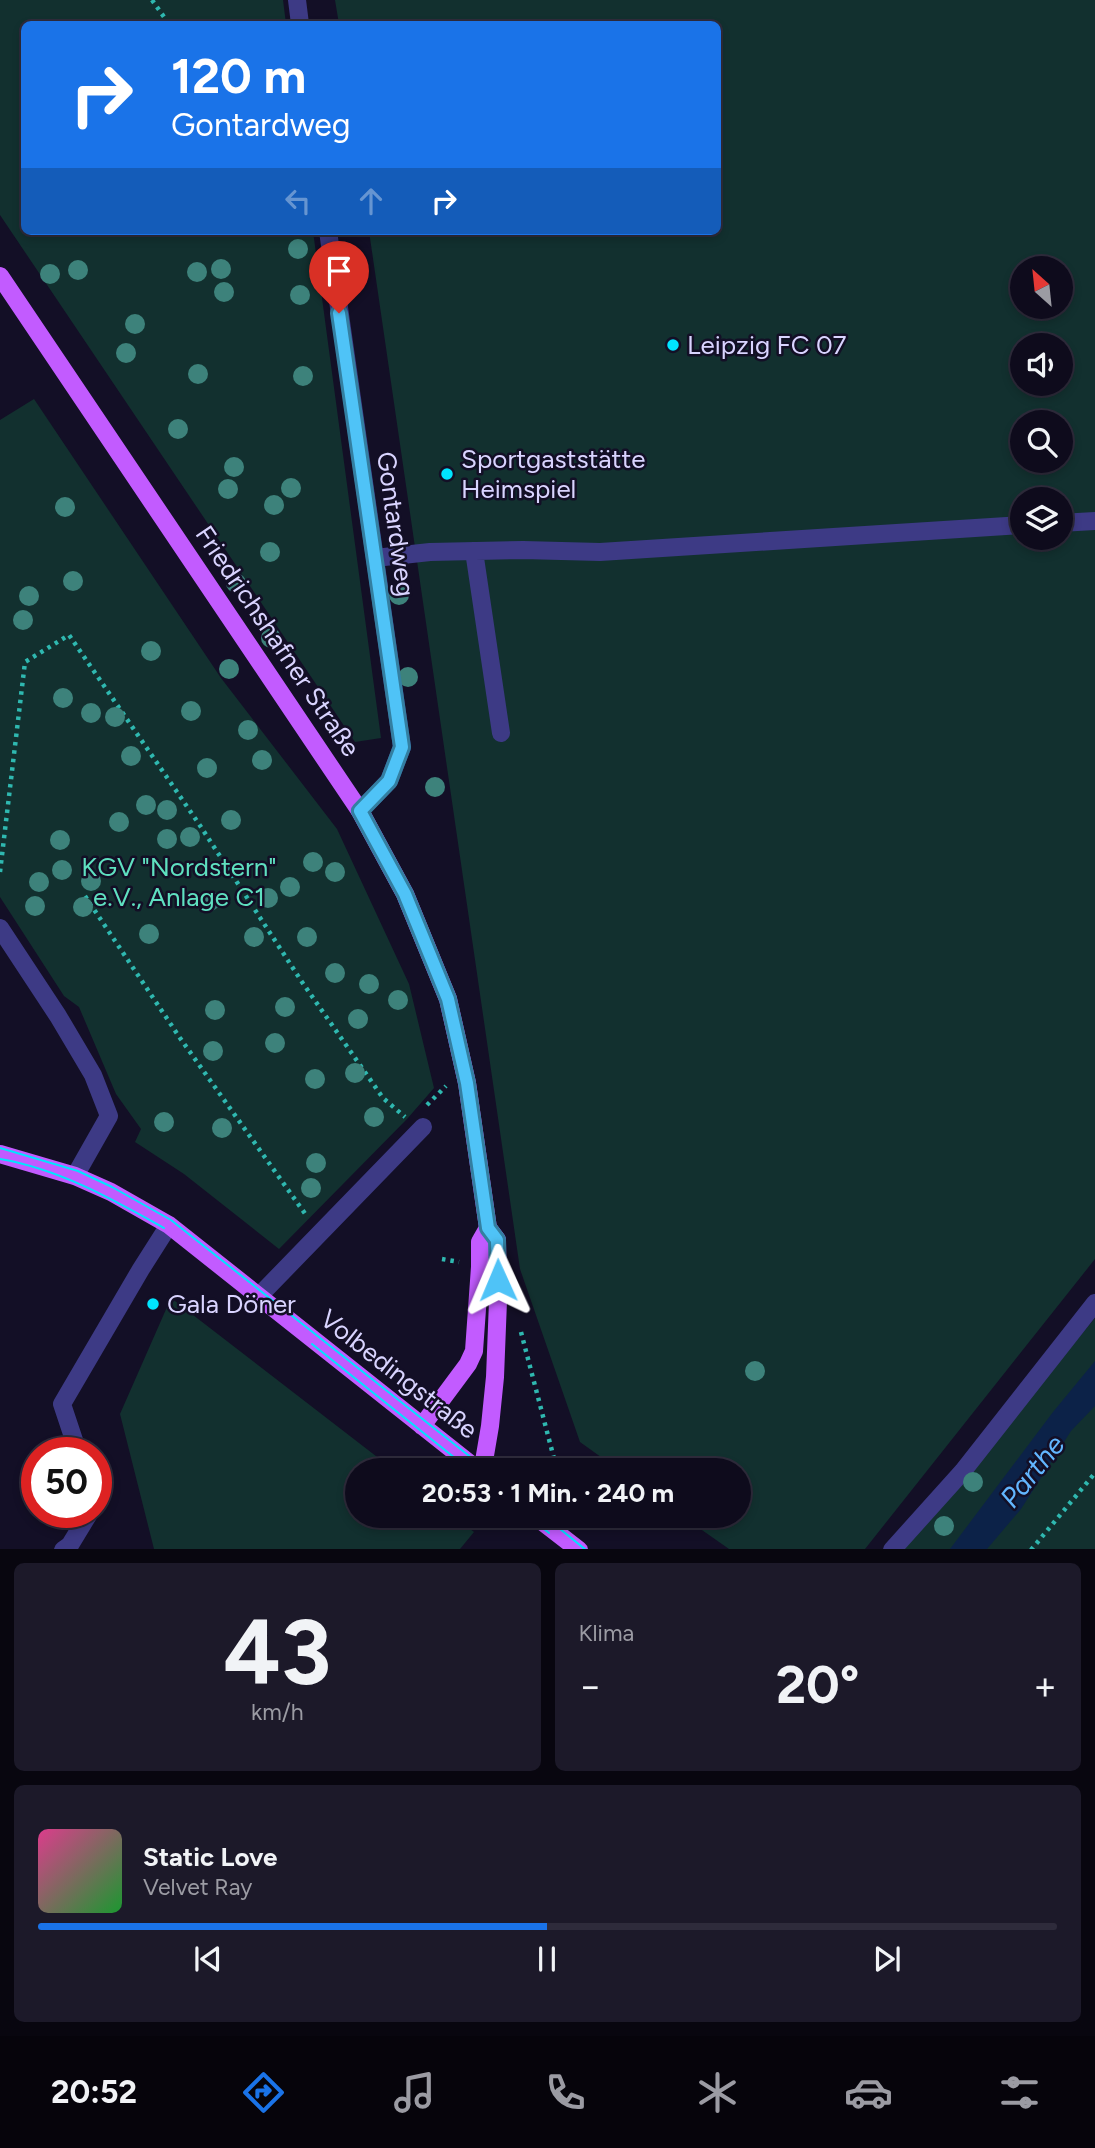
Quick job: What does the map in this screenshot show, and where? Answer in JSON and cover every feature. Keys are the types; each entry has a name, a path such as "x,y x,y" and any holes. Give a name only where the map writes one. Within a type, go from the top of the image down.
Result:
{"main road":[{"name":"Friedrichshafner Straße","path":"0,276 360,811 405,894 448,999 467,1083 488,1228 497,1240 495,1377 485,1458"},
{"name":"Volbedingstraße","path":"0,1154 75,1176 111,1192 169,1225 463,1458"},
{"name":"Friedrichshafner Straße","path":"422,1426 468,1364 474,1351 480,1242 488,1228"},
{"path":"551,1528 579,1549"}],"street":[{"path":"296,0 300,21"},
{"name":"Gontardweg","path":"329,235 402,747 389,781 360,811"},
{"path":"1073,522 1095,521"},
{"path":"375,558 430,552 600,551 1010,526"},
{"path":"474,551 501,733"},
{"path":"0,928 93,1075 109,1116 75,1176"},
{"path":"259,1296 417,1124"},
{"path":"73,1437 62,1404 169,1225"},
{"path":"892,1549 963,1471 1095,1303"},
{"path":"63,1549 70,1545 80,1528"}],"path":[{"path":"152,0 167,21"},
{"path":"0,872 25,662 69,635 383,1098 417,1124"},
{"path":"85,896 180,1038 311,1222"},
{"path":"498,1301 520,1326 554,1458"},
{"path":"1031,1549 1095,1473"}],"green space":[{"path":"0,0 283,0 286,21 21,21 21,235 314,235 381,738 355,742 0,215"},
{"path":"335,0 1095,0 1095,1259 865,1549 729,1549 699,1528 751,1528 751,1458 602,1458 580,1442 520,1269 370,235 721,235 721,21 338,21"},
{"name":"KGV \"Nordstern\" e.V., Anlage C1","path":"34,399 221,678 337,829 409,984 434,1088 279,1249 184,1174 135,1142 141,1129 116,1094 79,1007 64,996 0,897 0,420"},
{"path":"171,1298 378,1458 345,1458 345,1528 469,1528 474,1532 460,1549 154,1549 120,1414"},
{"path":"1095,1318 1095,1549 903,1549"}],"water":[{"name":"Parthe","path":"1095,1361 1095,1406 1071,1431 1021,1509 987,1549 950,1549 1053,1412"}],"tram line":[{"path":"0,1148 78,1171 171,1220 472,1458"},
{"path":"0,1159 64,1178 105,1196 164,1228"},
{"path":"312,1344 455,1458"},
{"path":"543,1528 549,1533"},
{"path":"559,1528 585,1549"}],"place":[{"name":"Leipzig FC 07","path":"673,345"},
{"name":"Sportgaststätte Heimspiel","path":"447,474"},
{"name":"Gala Döner","path":"153,1304"}],"route":[{"path":"339,313 402,747 389,781 360,811 405,894 448,999 467,1083 488,1228 497,1240 498,1280"}]}
